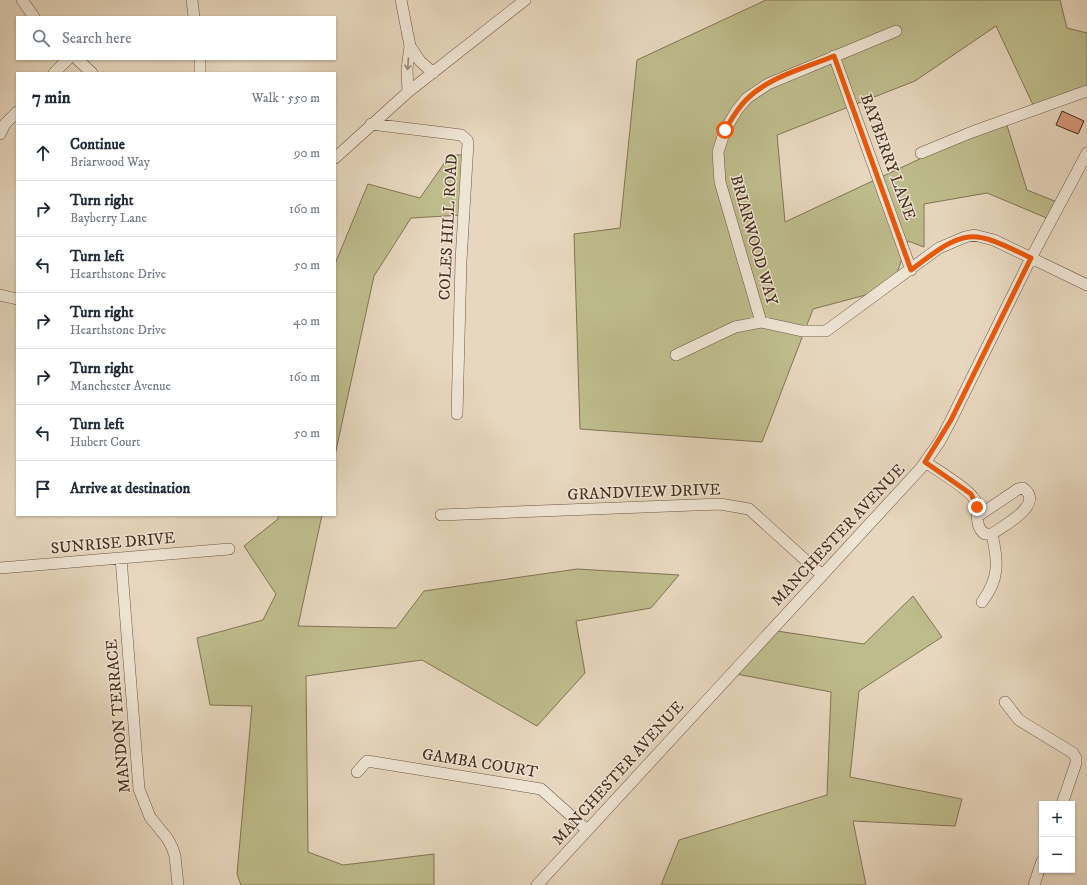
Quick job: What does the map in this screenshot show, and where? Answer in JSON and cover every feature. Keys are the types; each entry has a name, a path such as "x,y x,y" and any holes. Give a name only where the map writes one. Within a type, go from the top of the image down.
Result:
{"street":[{"path":"22,0 33,16"},
{"path":"192,0 194,16"},
{"path":"400,0 410,46 408,92"},
{"path":"336,157 408,92 525,0"},
{"name":"BRIARWOOD WAY","path":"761,322 723,198 718,166 720,141 737,110 747,98 768,84 896,31"},
{"path":"410,46 420,61 433,73"},
{"name":"BAYBERRY LANE","path":"834,56 911,270"},
{"path":"55,72 67,60"},
{"path":"78,60 91,72"},
{"path":"200,60 200,72"},
{"path":"921,153 972,132 1087,92"},
{"path":"0,134 5,124 16,113"},
{"name":"COLES HILL ROAD","path":"372,124 461,135 467,140 468,143 461,261 457,414"},
{"name":"MANCHESTER AVENUE","path":"540,884 587,830 925,462 951,420 1031,258 1087,154"},
{"path":"676,356 735,326 761,322 802,332 826,331 939,248 960,238 974,235 994,240 1087,285"},
{"path":"0,295 16,299"},
{"path":"925,462 971,494 977,507 979,527 982,532 992,534 1025,510 1030,501 1026,491 1023,488 1018,489 978,516"},
{"name":"GRANDVIEW DRIVE","path":"441,515 720,504 742,506 749,509 763,520 822,575"},
{"path":"982,602 994,582 997,570 997,554 992,534"},
{"name":"SUNRISE DRIVE","path":"0,568 229,549"},
{"name":"MANDON TERRACE","path":"120,558 139,789 150,817 167,838 172,848 175,856 178,885"},
{"path":"1005,702 1019,720 1073,753 1076,758 1076,763 1063,801"},
{"name":"GAMBA COURT","path":"357,772 367,761 541,789 587,830"},
{"path":"1034,885 1039,870"}],"shaded area":[{"path":"766,0 1060,0 1067,28 1087,33 1087,95 1035,109 996,26 915,81 777,135 785,222 1005,119 1027,190 1057,202 1049,219 987,193 924,204 924,247 908,241 892,288 813,309 762,442 580,429 574,234 620,228 637,60"},
{"path":"450,155 468,155 463,215 411,218 374,276 336,450 336,262 368,184 420,198"},
{"path":"278,516 322,516 298,626 396,628 424,591 577,569 679,575 651,608 576,621 585,673 537,726 422,660 306,676 308,852 343,865 434,854 434,885 241,885 237,874 252,706 210,705 197,638 263,620 276,594 244,546 278,519"},
{"path":"913,596 942,637 859,691 850,777 962,799 955,826 853,821 866,885 661,885 679,840 827,795 831,692 731,673 770,630 864,644"}],"building":[{"path":"1062,111 1084,121 1078,134 1056,125"}],"route":[{"path":"725,130 737,110 747,98 768,84 782,77 834,56 911,270 939,248 955,240 974,235 994,240 1031,258 951,420 940,441 925,462 971,494 977,507"}]}
